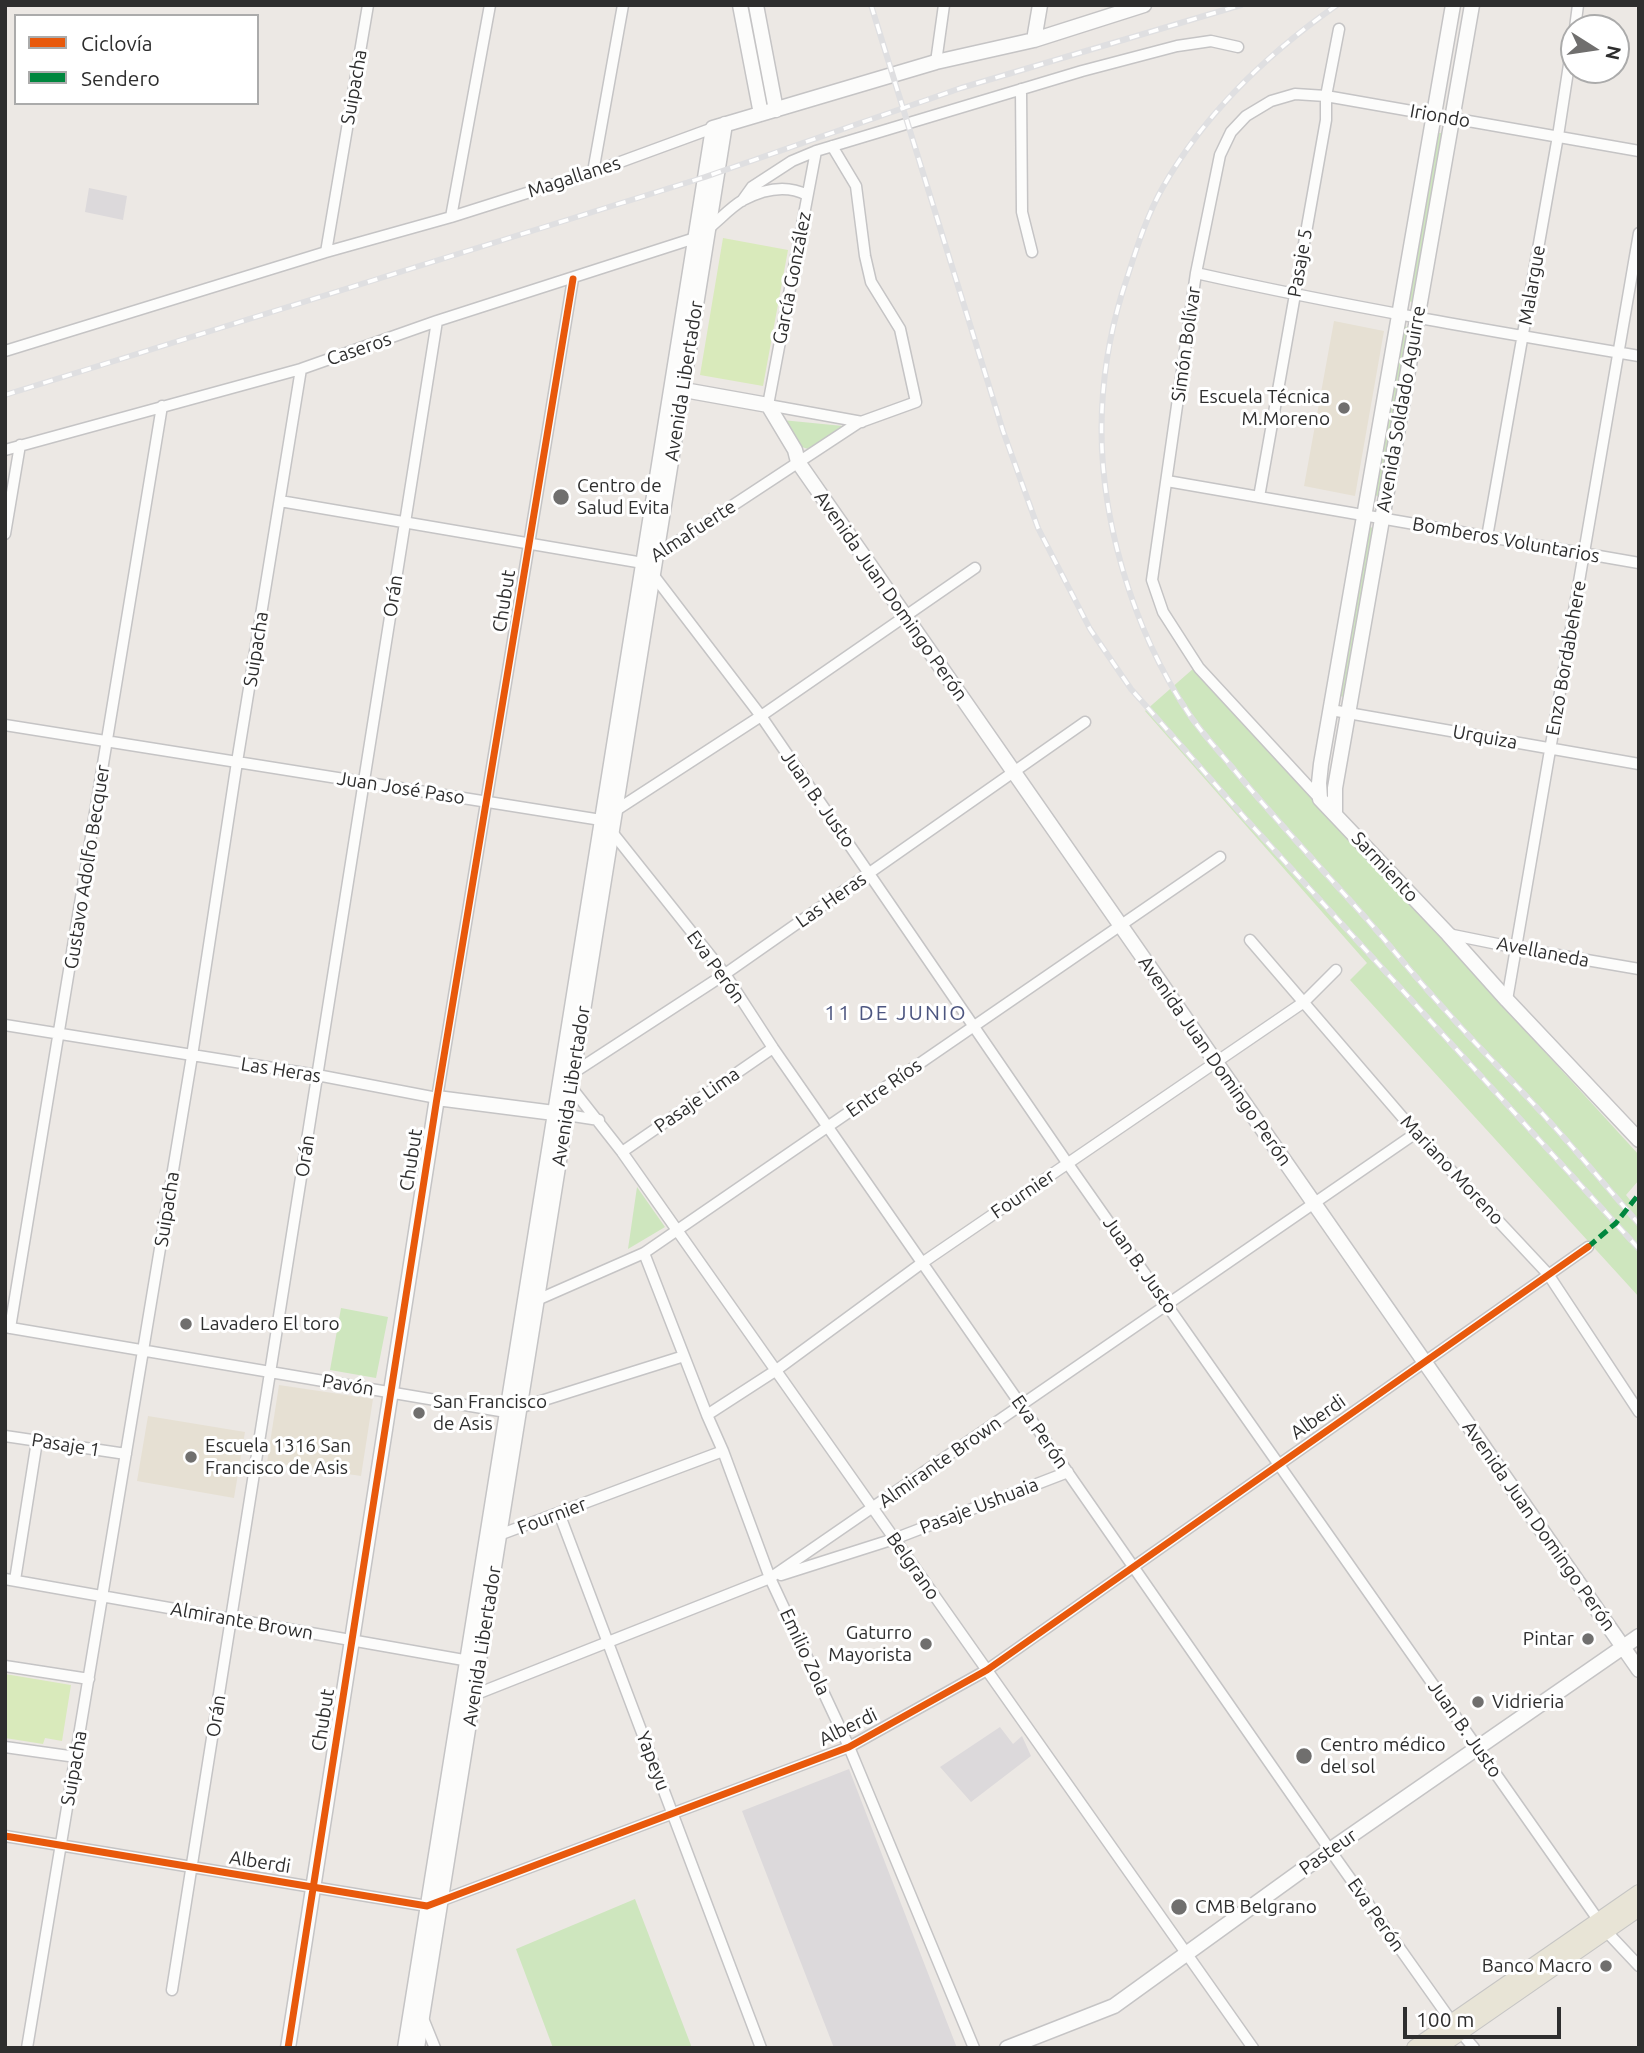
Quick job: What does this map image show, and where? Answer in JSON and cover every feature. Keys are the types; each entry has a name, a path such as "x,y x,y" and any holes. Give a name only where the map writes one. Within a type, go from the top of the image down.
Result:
{"main road":[{"path":"740,5 761,114"},
{"path":"756,5 776,110"},
{"path":"1034,40 1040,5"},
{"name":"Magallanes","path":"719,126 936,62 1034,40 1143,5"},
{"name":"Avenida Soldado Aguirre","path":"1320,799 1319,783 1331,710 1453,5"},
{"name":"Avenida Soldado Aguirre","path":"1335,813 1335,788 1472,5"},
{"name":"Avenida Libertador","path":"417,2048 417,2012 434,1903 719,126"},
{"path":"677,389 768,405"},
{"name":"Avenida Juan Domingo Perón","path":"768,405 800,456 1219,1060 1639,1656"},
{"name":"Avenida Libertador","path":"473,1662 499,1535 513,1410 537,1300 560,1114 572,1080 607,825 615,812 653,575 649,560"},
{"name":"Sarmiento","path":"1320,799 1639,1140"},
{"name":"Las Heras","path":"437,1098 560,1114"},
{"name":"Chubut","path":"288,2048 437,1098"},
{"name":"Avenida Juan Domingo Perón","path":"1630,1642 1639,1670"},
{"name":"Pasteur","path":"1007,2048 1114,2006 1330,1850 1630,1642"},
{"path":"1603,1926 1639,1893"},
{"path":"1415,2048 1456,2027 1603,1926 1639,1908"},
{"name":"Avenida Libertador","path":"405,2048 417,2012"},
{"path":"1437,2048 1456,2027"}],"street":[{"name":"Suipacha","path":"326,252 368,5"},
{"path":"451,217 490,5"},
{"path":"593,172 623,5"},
{"path":"936,62 944,5"},
{"name":"Pasaje 5","path":"1259,497 1326,120 1326,96 1339,29"},
{"path":"701,234 742,201 752,187 792,161 816,151 1021,89 1177,46 1212,41 1238,47"},
{"name":"Malargue","path":"1487,537 1566,84"},
{"path":"1021,89 1022,212 1032,252"},
{"name":"Iriondo","path":"1245,116 1271,101 1295,94 1326,96 1639,151"},
{"name":"Simón Bolívar","path":"1152,580 1196,273 1220,155 1231,132 1245,116"},
{"name":"Magallanes","path":"5,351 326,252 451,217 593,172 719,126"},
{"name":"Almafuerte","path":"280,502 530,544 649,560 800,456 862,422 916,402 900,329 871,282 864,256 856,186 832,146"},
{"name":"García González","path":"768,405 816,151"},
{"path":"742,201 772,189 794,188 807,195"},
{"name":"Enzo Bordabehere","path":"1507,1000 1639,233"},
{"name":"Caseros","path":"5,450 301,369 701,234"},
{"path":"1196,273 1399,315 1639,356"},
{"name":"Chubut","path":"437,1098 573,278"},
{"name":"Orán","path":"172,1990 437,321"},
{"name":"Suipacha","path":"27,2048 192,1056 301,369"},
{"path":"768,405 862,422"},
{"name":"Gustavo Adolfo Becquer","path":"8,1328 162,406"},
{"path":"5,534 20,445"},
{"name":"Bomberos Voluntarios","path":"1167,481 1639,563"},
{"path":"615,812 761,716 975,568"},
{"name":"Juan B. Justo","path":"653,575 761,716 1068,1164 1603,1926 1639,1966"},
{"name":"Sarmiento","path":"1152,580 1163,612 1199,668 1320,799"},
{"name":"Urquiza","path":"1331,710 1639,764"},
{"name":"Las Heras","path":"572,1080 1084,722"},
{"name":"Juan José Paso","path":"5,725 487,802 607,825"},
{"name":"Eva Perón","path":"607,825 725,974 922,1264 1330,1850 1456,2027 1474,2048"},
{"name":"Entre Ríos","path":"537,1300 644,1254 1220,857"},
{"name":"Avellaneda","path":"1448,934 1639,969"},
{"name":"Mariano Moreno","path":"1250,940 1416,1133 1548,1274 1639,1412"},
{"name":"Fournier","path":"707,1415 775,1371 922,1264 1304,1002 1336,970"},
{"name":"Las Heras","path":"5,1025 317,1075 437,1098"},
{"name":"Pasaje Lima","path":"622,1152 773,1048"},
{"name":"Belgrano","path":"572,1080 1253,2048"},
{"name":"Las Heras","path":"560,1114 598,1120"},
{"name":"Almirante Brown","path":"468,1694 770,1578 1416,1133"},
{"name":"Alberdi","path":"5,1836 313,1887 434,1903 849,1747 987,1670 1588,1247"},
{"name":"Emilio Zola","path":"644,1254 723,1451 770,1578 849,1747 975,2048"},
{"name":"Pavón","path":"8,1328 513,1410 684,1356"},
{"name":"Pasaje 1","path":"5,1436 126,1454"},
{"path":"10,1579 37,1441"},
{"name":"Fournier","path":"499,1535 723,1451"},
{"name":"Pasaje Ushuaia","path":"770,1578 894,1539 1068,1472"},
{"name":"Yapeyu","path":"559,1513 761,2048"},
{"name":"Almirante Brown","path":"10,1579 473,1662"},
{"path":"5,1666 89,1679"},
{"path":"5,1747 76,1758"},
{"path":"417,2012 435,2048"}],"shaded area":[{"path":"89,188 127,196 123,220 85,212"},
{"name":"Escuela Técnica M.Moreno","path":"1334,321 1384,331 1355,496 1304,486"},
{"path":"279,1385 373,1399 361,1476 267,1462"},
{"name":"Escuela 1316 San Francisco de Asis","path":"148,1416 245,1432 234,1498 137,1481"},
{"path":"1000,1727 1013,1744 1022,1736 1031,1756 971,1802 940,1767"},
{"path":"849,1769 957,2048 834,2048 742,1811"}],"green space":[{"path":"1438,133 1443,136 1415,300 1412,302 1408,301"},
{"path":"723,238 788,250 763,386 700,375"},
{"path":"1404,326 1409,330 1381,494 1378,496 1374,495"},
{"path":"782,420 843,426 808,449 802,447"},
{"path":"1370,527 1375,531 1344,697 1340,696 1367,530"},
{"path":"1194,668 1639,1155 1639,1180 1626,1195 1634,1205 1639,1201 1639,1297 1350,980 1367,963 1145,711"},
{"path":"637,1187 665,1227 628,1249"},
{"path":"341,1308 388,1317 376,1378 330,1370"},
{"path":"5,1674 71,1685 62,1741 45,1738 43,1744 5,1738"},
{"path":"635,1899 692,2048 553,2048 516,1949"}],"railway":[{"path":"871,5 1003,431 1038,528 1090,629 1131,689 1245,818 1639,1249"},
{"path":"5,395 705,177 961,88 1241,5"},
{"path":"1337,5 1262,65 1218,110 1180,160 1152,209 1122,294 1113,326 1105,376 1102,448 1112,528 1135,607 1169,681 1189,714 1264,805 1639,1224"}],"marked path":[{"path":"1588,1247 1616,1223 1639,1194"}],"cycle path":[{"path":"288,2048 437,1098 573,279"},
{"path":"5,1836 427,1906 849,1747 987,1670 1588,1247"}],"place":[{"name":"Escuela Técnica M.Moreno","path":"1344,408"},
{"name":"Centro de Salud Evita","path":"561,497"},
{"name":"Lavadero El toro","path":"186,1324"},
{"name":"San Francisco de Asis","path":"419,1413"},
{"name":"Escuela 1316 San Francisco de Asis","path":"191,1457"},
{"name":"Pintar","path":"1588,1639"},
{"name":"Gaturro Mayorista","path":"926,1644"},
{"name":"Vidrieria","path":"1478,1702"},
{"name":"Centro médico del sol","path":"1304,1756"},
{"name":"CMB Belgrano","path":"1179,1907"},
{"name":"Banco Macro","path":"1606,1966"}],"district":[{"name":"11 DE JUNIO","path":"896,1013"}]}
